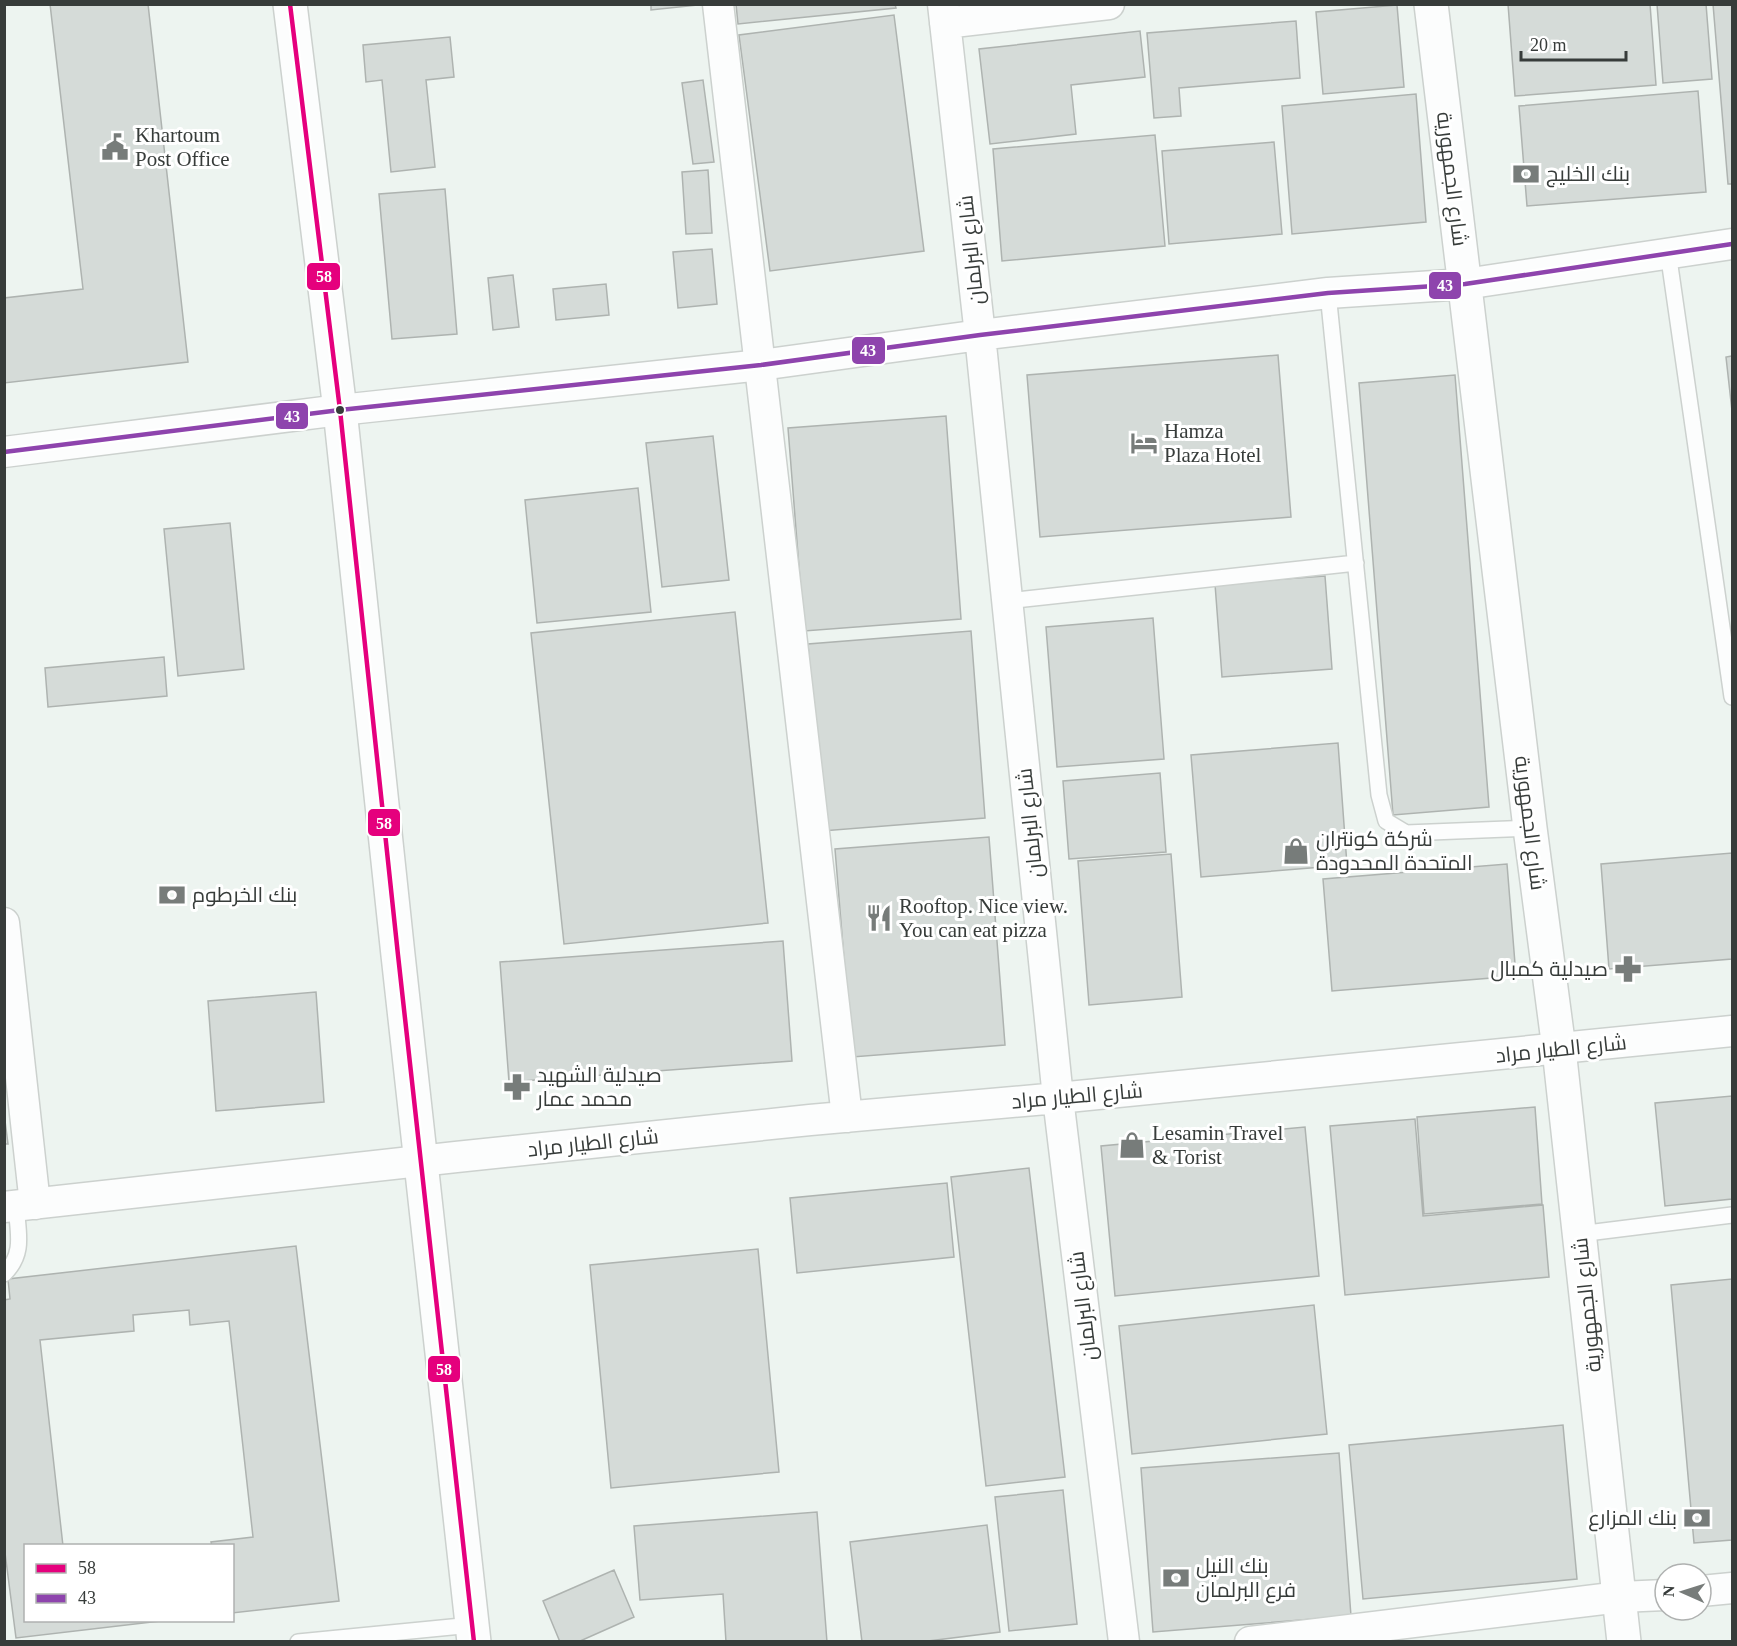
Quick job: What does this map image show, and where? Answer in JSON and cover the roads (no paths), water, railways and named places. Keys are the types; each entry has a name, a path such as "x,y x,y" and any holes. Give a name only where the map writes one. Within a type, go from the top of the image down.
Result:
{"main road":[{"path":"290,4 340,410 473,1633"},
{"name":"شارع الجمهورية","path":"1431,4 1530,828 1559,1049 1624,1641"}],"street":[{"path":"718,4 847,1117"},
{"path":"944,14 1109,4"},
{"name":"شارع البرلمان","path":"944,14 980,335 1058,1098 1124,1641"},
{"path":"4,452 340,410 761,365 980,335 1328,293 1466,284 1732,244"},
{"path":"4,923 19,1206"},
{"name":"شارع الطيار مراد","path":"19,1206 847,1117 1732,1031"},
{"path":"1713,1590 1732,1588"},
{"path":"1250,1641 1620,1597 1653,1596"}],"lane":[{"path":"1668,252 1732,697"},
{"path":"1328,293 1379,795 1386,821 1407,833 1530,828"},
{"path":"1007,600 1356,563"},
{"path":"4,1274 13,1266 20,1249 19,1206"},
{"path":"1579,1234 1732,1215"},
{"path":"298,1641 473,1633"}],"place":[{"name":"Khartoum Post Office","path":"115,147"},
{"name":"بنك الخليج","path":"1526,174"},
{"name":"Hamza Plaza Hotel","path":"1144,443"},
{"name":"شركة كونتران المتحدة المحدودة","path":"1296,851"},
{"name":"بنك الخرطوم","path":"172,895"},
{"name":"Rooftop. Nice view. You can eat pizza","path":"879,918"},
{"name":"صيدلية كمبال","path":"1628,969"},
{"name":"صيدلية الشهيد محمد عمار","path":"517,1087"},
{"name":"Lesamin Travel & Torist","path":"1132,1145"},
{"name":"بنك المزارع","path":"1697,1518"},
{"name":"بنك النيل فرع البرلمان","path":"1176,1578"}]}
